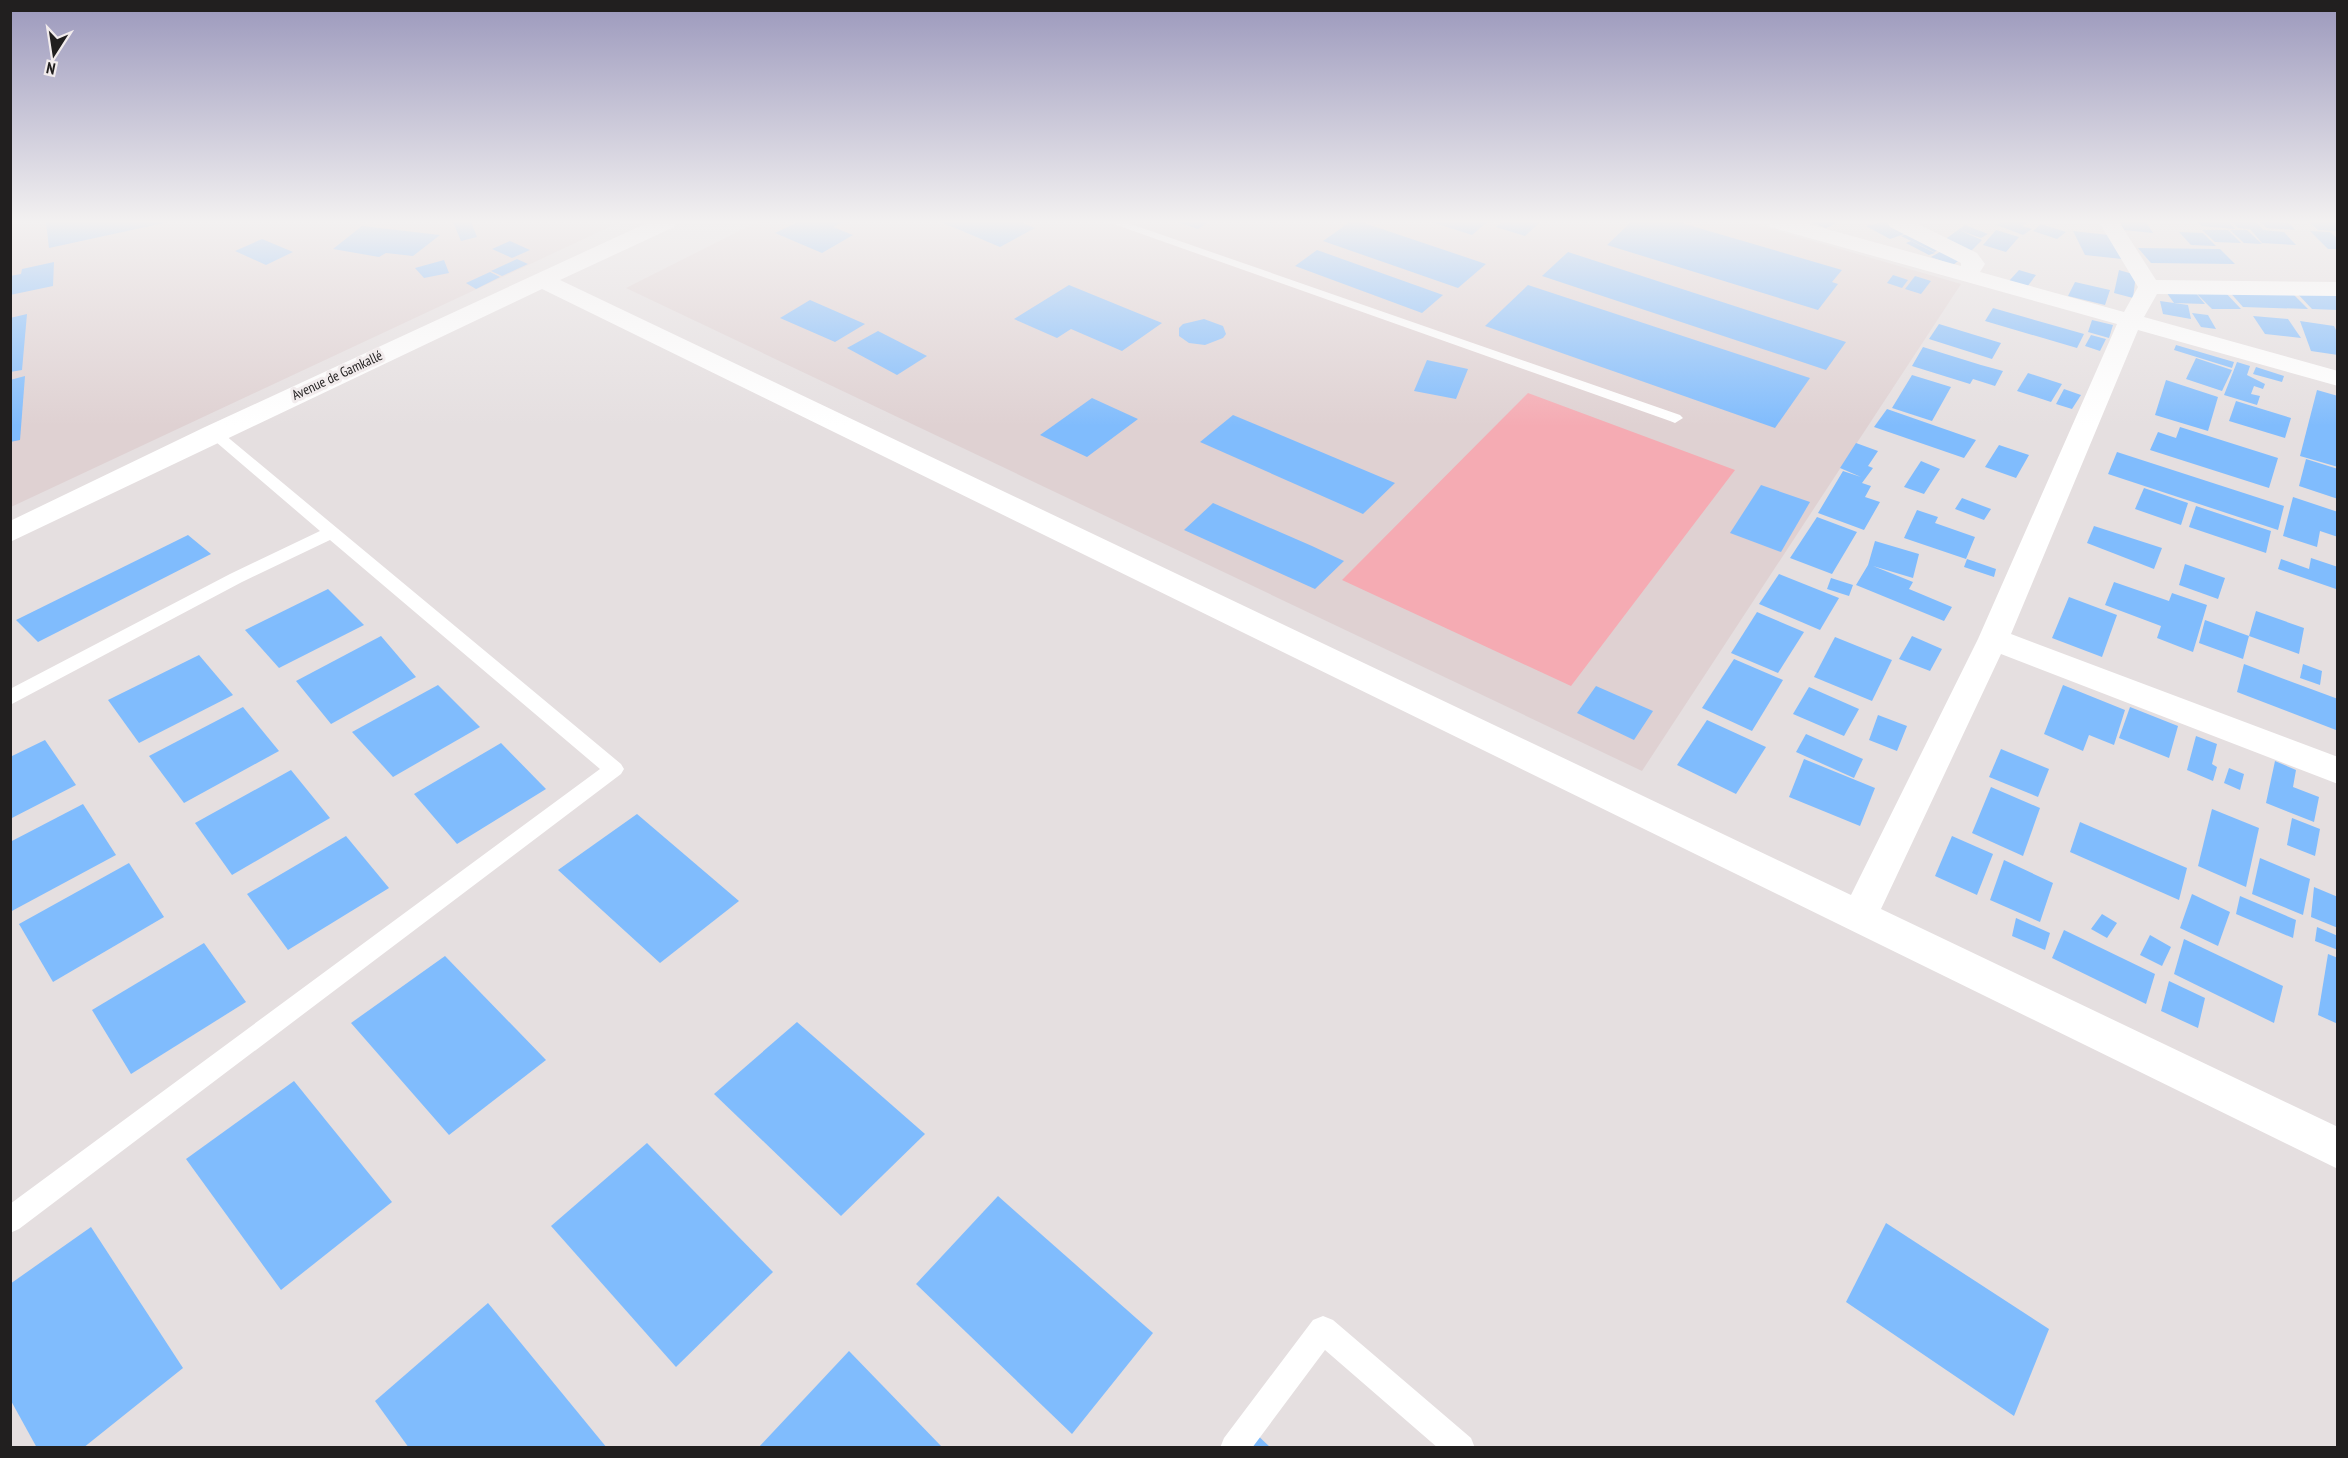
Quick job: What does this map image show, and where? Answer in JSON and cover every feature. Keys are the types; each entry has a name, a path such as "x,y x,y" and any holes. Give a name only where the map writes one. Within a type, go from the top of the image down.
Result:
{"street":[{"name":"Avenue de Gamkallé","path":"10,533 214,433 520,290"},
{"path":"563,290 2337,1149"},
{"path":"2017,290 2337,379"},
{"path":"1858,918 1992,639 2130,321 2147,290"},
{"path":"1992,639 2337,771"}],"lane":[{"path":"1309,290 1675,418"},
{"path":"10,1220 614,769 214,433"},
{"path":"10,698 236,578 332,531"},
{"path":"1234,1448 1323,1330 1461,1448"}],"shaded area":[{"path":"11,290 475,290 11,507"},
{"path":"630,290 1957,290 1642,771"},
{"path":"1528,393 1735,470 1571,686 1342,580"}],"building":[{"path":"10,290 34,290 10,295"},
{"path":"1061,290 1081,290 1162,323 1122,351 1071,329 1057,338 1014,319"},
{"path":"1360,290 1429,290 1443,295 1422,313"},
{"path":"1523,290 1543,290 1810,378 1775,428 1485,326"},
{"path":"1584,290 1686,290 1846,342 1826,370"},
{"path":"1753,290 1833,290 1818,310"},
{"path":"1908,290 1924,290 1921,294"},
{"path":"2071,290 2110,290 2105,305 2068,296"},
{"path":"2115,290 2134,290 2133,298 2114,293"},
{"path":"2165,290 2194,291 2205,304 2174,303"},
{"path":"2228,290 2290,291 2308,309 2243,307"},
{"path":"2294,290 2338,292 2338,310 2312,309"},
{"path":"2194,291 2224,291 2241,309 2212,309"},
{"path":"810,300 865,324 835,342 780,318"},
{"path":"2160,301 2188,305 2191,319 2163,314"},
{"path":"1993,308 2084,334 2077,348 1985,321"},
{"path":"2192,313 2208,315 2216,329 2201,327"},
{"path":"27,314 22,370 10,372 10,318"},
{"path":"2253,316 2288,319 2301,338 2265,334"},
{"path":"1204,319 1223,326 1226,334 1223,338 1205,345 1189,343 1179,336 1179,328 1183,324"},
{"path":"2092,320 2113,325 2109,338 2088,332"},
{"path":"2300,321 2334,326 2338,334 2338,355 2311,351"},
{"path":"1939,324 2001,343 1992,359 1929,339"},
{"path":"878,331 927,356 897,375 847,348"},
{"path":"2091,335 2106,339 2100,351 2085,346"},
{"path":"2176,345 2234,362 2232,368 2174,350"},
{"path":"1923,347 2003,371 1995,386 1973,379 1970,384 1912,366"},
{"path":"2196,358 2232,370 2222,391 2186,379"},
{"path":"1427,360 1468,369 1456,399 1414,391"},
{"path":"2237,362 2250,366 2247,375 2265,384 2263,389 2254,386 2251,394 2260,396 2257,405 2224,395"},
{"path":"2256,367 2284,376 2282,382 2253,374"},
{"path":"2028,373 2062,384 2051,402 2017,391"},
{"path":"1912,375 1951,387 1932,421 1892,408"},
{"path":"25,376 20,440 10,442 10,380"},
{"path":"2166,380 2218,397 2208,431 2155,415"},
{"path":"2064,389 2081,395 2072,409 2056,404"},
{"path":"2317,390 2338,396 2338,467 2300,456"},
{"path":"1092,398 1138,419 1087,457 1040,435"},
{"path":"2236,401 2291,418 2285,438 2229,421"},
{"path":"1887,409 1976,440 1964,458 1874,427"},
{"path":"1233,415 1395,483 1363,514 1200,442"},
{"path":"2180,427 2278,458 2269,488 2150,450 2158,432 2176,438"},
{"path":"1856,443 1878,451 1868,466 1873,468 1862,483 1871,486 1865,497 1880,502 1864,530 1818,513 1843,471 1861,477 1840,468"},
{"path":"1999,445 2029,455 2016,478 1985,467"},
{"path":"2117,452 2284,506 2278,530 2108,474"},
{"path":"2306,459 2338,469 2338,499 2299,486"},
{"path":"1921,461 1940,469 1924,494 1904,487"},
{"path":"1761,485 1810,502 1781,552 1730,533"},
{"path":"2144,488 2188,503 2181,525 2135,509"},
{"path":"2293,497 2338,512 2338,537 2320,531 2317,547 2283,536"},
{"path":"1962,498 1991,509 1984,520 1955,509"},
{"path":"1213,503 1344,561 1315,589 1184,530"},
{"path":"2196,506 2271,531 2266,553 2189,527"},
{"path":"1917,510 1938,517 1935,523 1975,537 1966,559 1904,538"},
{"path":"1817,517 1857,532 1832,574 1790,558"},
{"path":"2094,526 2162,548 2154,569 2087,543"},
{"path":"188,535 211,554 38,642 16,620"},
{"path":"1875,541 1919,554 1913,578 1873,566 1913,582 1909,589 1952,607 1944,621 1856,585 1868,565"},
{"path":"2311,558 2338,567 2336,589 2278,569 2281,559 2309,569"},
{"path":"1967,559 1996,569 1994,577 1964,567"},
{"path":"2185,564 2225,578 2218,599 2179,585"},
{"path":"1779,574 1839,598 1820,630 1759,604"},
{"path":"1831,578 1853,585 1849,596 1827,589"},
{"path":"2114,582 2169,601 2172,593 2207,605 2193,652 2157,638 2161,626 2105,605"},
{"path":"328,589 364,625 279,668 245,630"},
{"path":"2069,597 2117,615 2102,657 2052,638"},
{"path":"2256,611 2304,628 2299,654 2249,636"},
{"path":"1757,612 1804,632 1778,673 1731,653"},
{"path":"2205,620 2249,636 2243,659 2199,643"},
{"path":"381,636 416,677 331,724 296,681"},
{"path":"1912,636 1942,649 1930,671 1899,659"},
{"path":"1835,637 1892,660 1872,701 1814,677"},
{"path":"199,655 233,695 139,743 108,700"},
{"path":"1734,659 1783,680 1752,731 1702,708"},
{"path":"2244,664 2338,699 2336,730 2237,692"},
{"path":"2303,664 2322,671 2320,685 2300,678"},
{"path":"438,685 480,727 393,777 352,732"},
{"path":"2063,685 2125,710 2114,745 2089,735 2083,751 2044,734"},
{"path":"1596,686 1653,711 1634,740 1577,713"},
{"path":"1809,687 1859,709 1844,736 1793,714"},
{"path":"243,707 279,751 184,803 149,756"},
{"path":"2130,707 2178,726 2169,758 2119,738"},
{"path":"1878,715 1907,726 1897,751 1869,740"},
{"path":"1707,720 1766,747 1736,794 1677,765"},
{"path":"1806,734 1863,759 1854,778 1796,752"},
{"path":"2196,736 2217,744 2212,764 2217,767 2213,781 2187,770"},
{"path":"45,740 76,785 10,819 10,757"},
{"path":"501,743 546,789 457,844 414,794"},
{"path":"2001,749 2049,769 2038,797 1989,777"},
{"path":"1804,759 1875,788 1860,826 1789,797"},
{"path":"2275,761 2296,770 2293,787 2319,797 2314,822 2266,803"},
{"path":"2229,768 2244,774 2240,790 2224,783"},
{"path":"291,770 330,818 232,875 195,823"},
{"path":"1991,787 2040,808 2023,856 1972,833"},
{"path":"83,804 116,855 10,912 10,842"},
{"path":"2212,809 2259,828 2246,887 2198,866"},
{"path":"637,814 739,901 660,963 558,870"},
{"path":"2292,818 2320,829 2315,856 2287,845"},
{"path":"2080,822 2187,868 2179,900 2070,852"},
{"path":"346,836 389,888 288,950 247,894"},
{"path":"1952,836 1993,854 1977,895 1935,876"},
{"path":"2260,858 2310,879 2303,915 2252,894"},
{"path":"2004,860 2053,883 2040,922 1990,900"},
{"path":"129,863 164,917 53,982 19,924"},
{"path":"2314,887 2338,897 2338,928 2311,917"},
{"path":"2192,894 2230,912 2218,946 2180,928"},
{"path":"2240,896 2296,920 2293,938 2236,914"},
{"path":"2102,914 2117,923 2107,938 2091,929"},
{"path":"2016,918 2050,933 2045,950 2012,936"},
{"path":"2317,927 2338,936 2338,950 2315,941"},
{"path":"2064,930 2155,974 2146,1004 2052,958"},
{"path":"2150,935 2171,947 2162,966 2140,955"},
{"path":"2184,939 2283,986 2274,1023 2174,974"},
{"path":"204,943 246,1002 131,1074 92,1010"},
{"path":"2328,954 2338,958 2338,1024 2318,1015"},
{"path":"445,956 546,1060 449,1135 351,1023"},
{"path":"2169,981 2205,998 2198,1028 2161,1011"},
{"path":"797,1022 925,1134 841,1216 714,1094"},
{"path":"294,1081 392,1202 281,1290 186,1159"},
{"path":"647,1143 773,1272 676,1367 551,1226"},
{"path":"998,1196 1153,1333 1072,1434 916,1284"},
{"path":"1886,1223 2049,1329 2014,1416 1846,1302"},
{"path":"91,1227 183,1368 83,1448 37,1448 10,1399 10,1284"},
{"path":"488,1303 607,1448 409,1448 375,1401"},
{"path":"849,1351 943,1448 758,1448"},
{"path":"1253,1431 1271,1448 1241,1448"}]}
